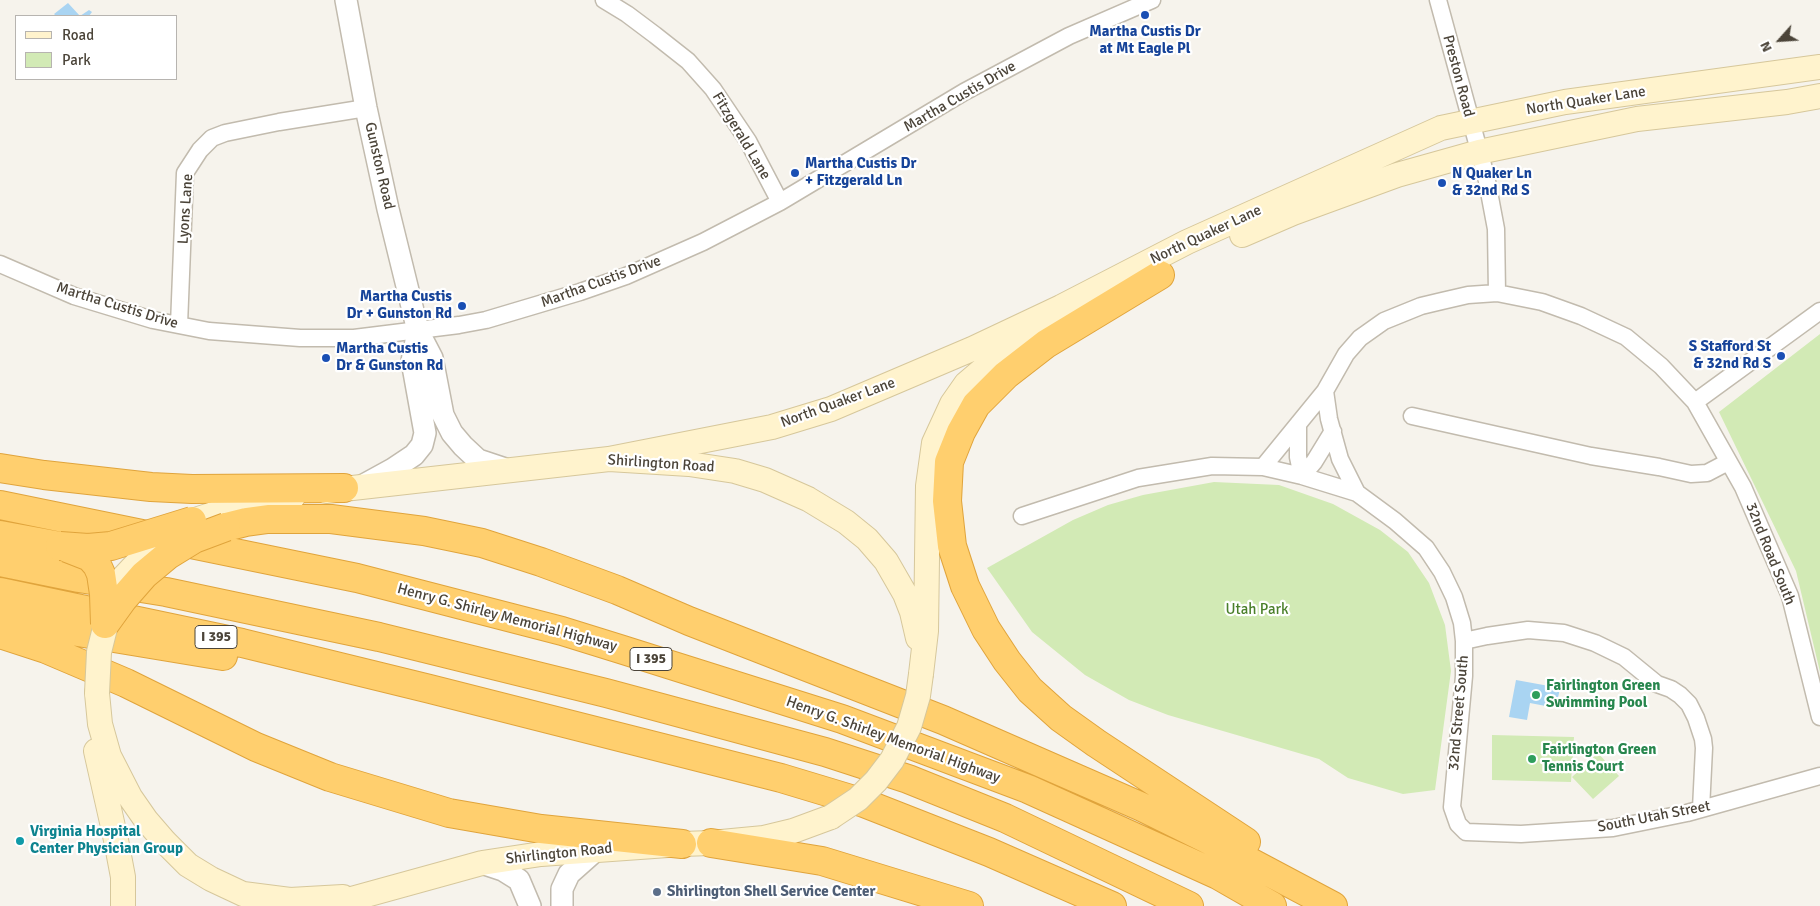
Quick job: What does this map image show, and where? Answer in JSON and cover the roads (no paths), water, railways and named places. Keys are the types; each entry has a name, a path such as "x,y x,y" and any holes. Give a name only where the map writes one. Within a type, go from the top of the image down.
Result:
{"highway":[{"path":"1160,275 1046,344 1006,375 976,405 961,432 949,462 947,500 952,546 965,586 986,629 1007,661 1030,690 1061,718 1096,743 1343,906"},
{"path":"0,468 151,487 192,489 352,488"},
{"name":"Henry G. Shirley Memorial Highway","path":"0,505 357,578 553,628 630,652 842,719 1028,789 1218,875 1272,906"},
{"path":"105,624 123,598 144,575 168,555 194,539 246,522 268,519 331,519 424,531 482,544 541,562 943,720 1142,807 1333,906"},
{"path":"0,535 60,546 88,548 111,546 192,521"},
{"path":"60,546 90,557 97,564 101,574 104,594 105,624"},
{"path":"0,562 79,578 166,592 379,637 606,693 826,752 908,779 1005,818 1189,906"},
{"name":"I 395","path":"0,592 242,643 430,688 781,778 864,803 989,852 1112,906"},
{"path":"0,619 294,668 430,688"},
{"path":"0,634 46,649 126,683 256,746 330,777 449,813 541,829 682,844"},
{"path":"711,843 822,862 969,906"}],"main road":[{"name":"North Quaker Lane","path":"609,459 772,428 831,409 972,349 1060,307 1187,242 1441,128 1565,102 1820,67"},
{"name":"North Quaker Lane","path":"921,674 926,631 928,486 934,444 952,404 966,384 993,361 1026,341 1225,242 1293,213 1397,176 1479,152 1637,119 1787,102 1820,96"},
{"name":"Shirlington Road","path":"326,906 482,863 540,854 764,838 793,831 830,817 858,798 892,760 909,727 918,696 921,674 916,631 905,594 886,561 867,539 846,522 808,499 765,480 735,471 689,464 609,459 352,488 229,509 192,521 155,546 123,578 112,600 99,652 97,693 100,724 109,756 130,797 164,842 188,864 211,879 242,894 290,900 357,896"},
{"path":"97,693 90,721 123,877 123,906"}],"street":[{"name":"Gunston Road","path":"346,0 366,108 418,331 432,358 443,415 452,432 478,460 508,470"},
{"name":"Fitzgerald Lane","path":"604,0 655,35 688,62 713,89 748,141 780,202"},
{"name":"Martha Custis Drive","path":"0,264 74,296 153,320 209,331 300,338 354,338 418,331 486,320 580,292 671,257 780,202 964,92 1069,36 1152,0"},
{"name":"Preston Road","path":"1438,0 1479,152"},
{"name":"Lyons Lane","path":"179,325 185,173 200,150 212,138 225,133 366,108"},
{"path":"1479,152 1486,176 1496,229 1497,293"},
{"name":"32nd Road South","path":"1263,467 1325,391 1346,354 1360,338 1384,321 1442,300 1459,296 1497,293 1542,302 1581,316 1626,337 1661,366 1695,402 1743,487 1790,596 1820,717"},
{"path":"1695,402 1820,311"},
{"name":"Gunston Road","path":"352,488 400,464 414,455 422,445 425,433 412,361 418,331"},
{"name":"32nd Street South","path":"1325,391 1332,431 1340,459 1357,493"},
{"path":"1412,416 1591,456 1691,474 1707,473 1728,462"},
{"path":"1298,424 1298,457 1302,476"},
{"path":"1302,476 1314,462 1332,431"},
{"name":"32nd Street South","path":"1022,516 1138,478 1212,466 1263,467 1302,476 1357,493 1395,520 1426,548 1442,572 1454,597 1464,641 1464,676 1452,797 1453,813 1458,824"},
{"path":"1464,641 1528,630 1564,633 1595,643 1624,657 1657,684 1671,689 1680,695 1689,704 1703,739 1700,809"},
{"name":"South Utah Street","path":"1458,824 1466,832 1473,833 1556,833 1614,828 1700,809 1820,776"},
{"path":"562,906 562,889 569,874 596,850"},
{"path":"482,863 503,870 519,880 530,906"}],"water":[{"path":"68,3 79,15 55,15"},
{"path":"89,10 92,12 90,15 82,15"},
{"name":"Fairlington Green Swimming Pool","path":"1516,680 1560,688 1556,708 1530,703 1527,720 1509,717"}],"place":[{"name":"Martha Custis Dr at Mt Eagle Pl","path":"1145,15"},
{"name":"Martha Custis Dr + Fitzgerald Ln","path":"795,173"},
{"name":"N Quaker Ln & 32nd Rd S","path":"1442,183"},
{"name":"Martha Custis Dr + Gunston Rd","path":"462,306"},
{"name":"S Stafford St & 32nd Rd S","path":"1781,356"},
{"name":"Martha Custis Dr & Gunston Rd","path":"326,358"},
{"name":"Fairlington Green Swimming Pool","path":"1536,695"},
{"name":"Fairlington Green Tennis Court","path":"1532,759"},
{"name":"Virginia Hospital Center Physician Group","path":"20,841"},
{"name":"Shirlington Shell Service Center","path":"657,892"}],"park label":[{"name":"Utah Park","path":"1257,610"}]}
